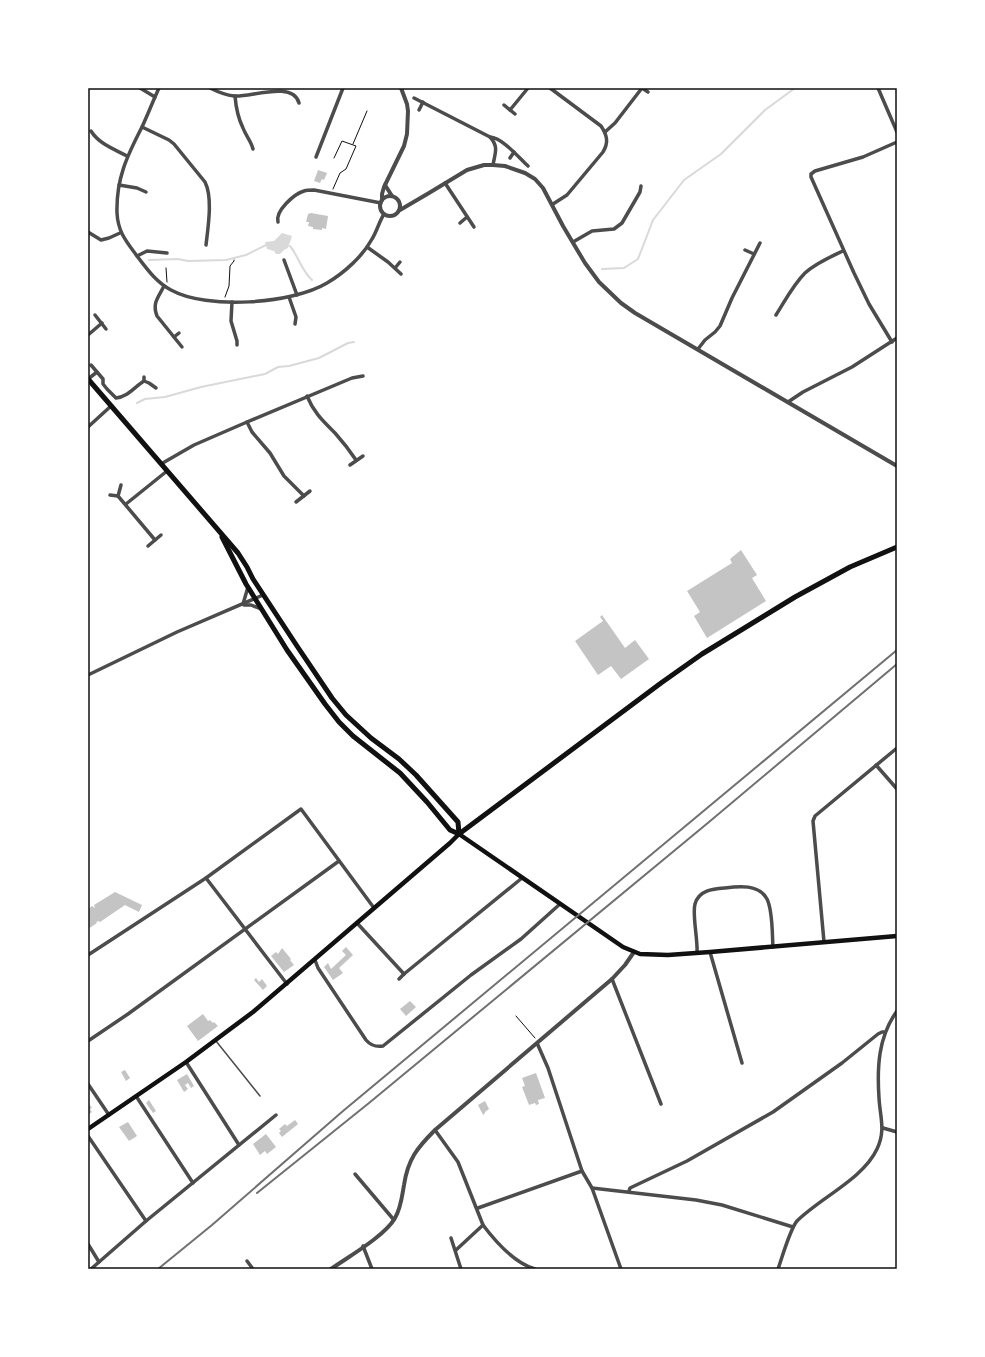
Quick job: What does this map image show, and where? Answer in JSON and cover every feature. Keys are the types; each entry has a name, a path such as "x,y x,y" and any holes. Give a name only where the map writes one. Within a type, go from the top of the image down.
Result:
{"main road":[{"path":"88,379 222,536 248,587 306,678 339,722 365,746 400,773 421,794 450,830 459,834 623,947 640,954 668,955 697,953 897,936"},
{"path":"222,536 228,540 241,558 263,595 332,698 358,727 399,759 416,775 458,822 459,834"},
{"path":"88,1128 216,1041 288,984 459,834 661,683 702,654 795,596 850,567 897,547"}],"street":[{"path":"140,88 155,96"},
{"path":"159,88 142,127 127,156 119,185 117,211 120,233 154,277 174,292 194,298 232,302 260,301 289,297 312,290 328,283 348,267 367,247 384,214"},
{"path":"210,88 224,94 235,96 282,91 295,96 299,103"},
{"path":"316,157 343,88"},
{"path":"401,88 408,111 407,134 404,146 382,194 380,209 384,214 387,216 396,215 408,204 467,170 484,165 505,166 525,173 539,182 553,204 563,226 591,273 609,293 635,313 897,466"},
{"path":"510,110 528,88"},
{"path":"550,88 601,126 605,132 607,142 607,146 603,152 567,195 553,204"},
{"path":"605,132 615,124 642,88 648,92"},
{"path":"878,88 897,132"},
{"path":"235,96 239,119 244,132 252,142 253,149"},
{"path":"414,98 490,137 495,143 496,150 493,165"},
{"path":"419,110 423,102"},
{"path":"504,105 515,114"},
{"path":"142,127 174,144 208,187 208,231 206,245"},
{"path":"92,131 94,136 99,141 127,156"},
{"path":"490,137 496,137 528,166"},
{"path":"892,342 869,304 843,251 811,177 815,171 863,157 897,142"},
{"path":"510,158 514,152"},
{"path":"445,183 474,227"},
{"path":"119,185 137,188 146,192"},
{"path":"385,185 392,196 408,204"},
{"path":"573,242 592,231 614,228 622,223 640,192 641,186"},
{"path":"278,222 278,215 286,204 303,191 307,190 381,201 386,197 392,196"},
{"path":"398,200 400,203 400,210"},
{"path":"460,223 467,217"},
{"path":"208,231 214,231"},
{"path":"88,232 101,240 120,233"},
{"path":"698,349 720,326 732,298 760,244"},
{"path":"367,247 401,274"},
{"path":"745,250 754,254"},
{"path":"137,256 147,251 167,253"},
{"path":"776,315 804,274 819,263 843,251"},
{"path":"284,260 297,295"},
{"path":"394,268 400,262"},
{"path":"166,285 154,307 157,316 182,347"},
{"path":"289,297 296,317 295,324"},
{"path":"232,302 231,321 237,345"},
{"path":"95,315 106,329"},
{"path":"88,335 102,323"},
{"path":"174,337 179,333"},
{"path":"788,402 803,392 852,368 897,338"},
{"path":"91,365 103,379 103,384 116,398 128,394 144,379 156,388"},
{"path":"88,379 97,372"},
{"path":"161,464 194,445 307,396 352,378 363,376"},
{"path":"307,396 310,405 320,419 345,444 356,460"},
{"path":"88,427 112,406"},
{"path":"247,422 252,432 270,453 284,476 304,496"},
{"path":"350,465 363,456"},
{"path":"126,504 167,470"},
{"path":"118,496 121,485"},
{"path":"296,502 310,491"},
{"path":"110,495 118,496 126,504 155,540"},
{"path":"148,546 161,535"},
{"path":"243,604 248,587"},
{"path":"88,675 177,632 263,595"},
{"path":"243,604 251,605 263,610"},
{"path":"824,942 814,821 815,816 897,748"},
{"path":"876,765 897,790"},
{"path":"88,955 206,878 301,809 374,908"},
{"path":"88,1041 128,1014 339,861"},
{"path":"206,878 288,984"},
{"path":"399,979 522,878"},
{"path":"697,953 698,943 694,910 697,899 701,894 712,890 742,886 757,890 767,898 770,907 773,947"},
{"path":"315,960 318,968 366,1040 373,1046 383,1046 471,975 521,939 560,904"},
{"path":"357,923 404,974"},
{"path":"330,1269 383,1231 394,1220 399,1208 406,1174 420,1145 435,1130 612,979 625,965 634,952"},
{"path":"710,952 742,1063"},
{"path":"612,979 661,1104"},
{"path":"778,1269 796,1222 868,1164 878,1148 883,1128 878,1077 880,1051 890,1020 897,1011"},
{"path":"629,1191 630,1188 687,1161 773,1112 842,1063 878,1034 885,1032"},
{"path":"537,1044 548,1068 582,1171 592,1188 621,1269"},
{"path":"186,1062 239,1144"},
{"path":"88,1084 109,1115"},
{"path":"136,1096 193,1183"},
{"path":"91,1269 146,1221 276,1114"},
{"path":"883,1128 897,1132"},
{"path":"435,1130 458,1162 478,1208 483,1225 503,1248 519,1261 535,1269"},
{"path":"88,1136 146,1221"},
{"path":"478,1208 582,1171"},
{"path":"355,1174 394,1220"},
{"path":"592,1188 629,1191 702,1201 722,1205 793,1227"},
{"path":"456,1250 483,1225"},
{"path":"451,1238 461,1269"},
{"path":"88,1244 99,1262"},
{"path":"363,1246 372,1269"},
{"path":"247,1261 253,1269"}],"lane":[{"path":"216,1041 260,1096"}],"path":[{"path":"352,145 367,111"},
{"path":"332,191 340,173 346,169 356,146 342,141 334,158"},
{"path":"225,297 229,286 230,266 234,260"},
{"path":"166,268 166,285"},
{"path":"516,1016 535,1039"}],"shaded area":[{"path":"282,233 292,236 288,248 280,254 276,254 274,251 267,249 265,242 274,241"}],"building":[{"path":"318,170 327,173 324,180 322,179 320,183 314,181"},
{"path":"311,213 328,216 326,229 313,229 313,227 308,226 309,222 306,222 308,214"},
{"path":"741,550 757,575 752,578 766,601 707,638 694,616 700,612 687,591 732,563 730,559"},
{"path":"602,615 625,648 635,640 649,659 621,679 611,666 598,675 575,641 603,621 600,617"},
{"path":"115,892 142,905 139,912 125,905 100,922 96,922 97,923 88,929 88,909 92,906 95,908 94,905"},
{"path":"346,947 353,955 339,968 343,973 333,980 324,967 328,963 331,969 346,955 342,951"},
{"path":"282,948 294,965 284,972 271,956 276,952 278,954"},
{"path":"256,978 259,982 262,979 267,986 263,990 254,980"},
{"path":"410,1001 416,1007 406,1016 400,1009"},
{"path":"203,1014 208,1021 210,1020 213,1023 214,1022 218,1026 198,1041 187,1026"},
{"path":"125,1070 130,1078 126,1081 121,1072"},
{"path":"536,1073 545,1098 538,1100 539,1104 536,1105 535,1103 529,1105 522,1087 525,1086 522,1078"},
{"path":"187,1074 194,1086 191,1088 188,1083 185,1085 188,1089 184,1092 177,1080"},
{"path":"149,1100 156,1111 153,1113 146,1103"},
{"path":"485,1101 489,1109 483,1115 478,1105"},
{"path":"88,1102 92,1108 90,1109 92,1112 88,1115"},
{"path":"295,1120 298,1124 282,1137 279,1133 281,1131 279,1129 285,1124 287,1126"},
{"path":"128,1122 137,1136 129,1141 119,1127"},
{"path":"266,1134 276,1147 267,1154 265,1151 260,1155 253,1144"}],"waterway":[{"path":"602,269 624,268 638,259 653,220 684,180 721,154 765,110 795,88"},
{"path":"149,260 226,260 246,255 266,245"},
{"path":"290,246 305,272 312,280"},
{"path":"137,403 145,399 165,397 201,387 265,374 278,367 289,366 319,358 348,343 354,342"}],"railway":[{"path":"158,1269 212,1225 343,1111 897,650"},
{"path":"257,1193 369,1103 709,822 897,664"}]}
